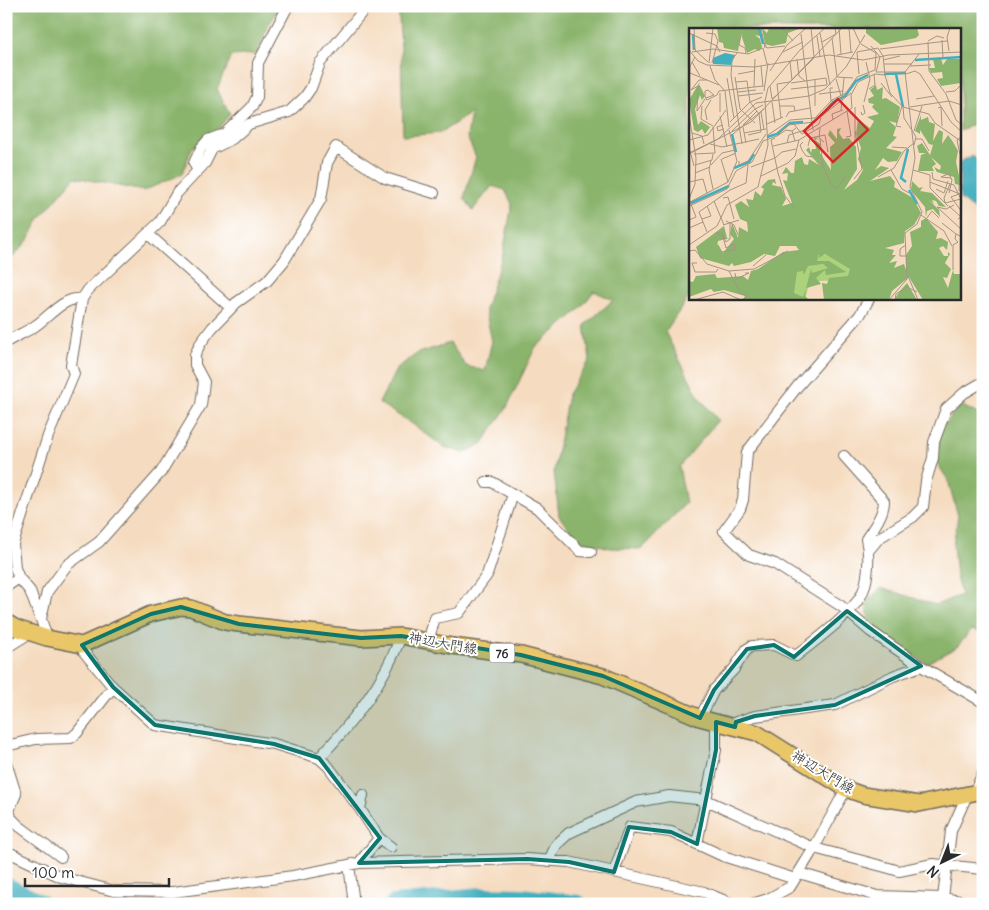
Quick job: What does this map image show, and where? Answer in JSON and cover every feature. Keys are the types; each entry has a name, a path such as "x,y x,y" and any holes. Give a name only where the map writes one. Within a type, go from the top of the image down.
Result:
{"main road":[{"name":"神辺大門線","path":"82,645 151,614 181,606 191,608 225,622 361,638 401,636 521,655 603,676 700,718 757,733 846,789 881,799 919,804 974,793"},
{"path":"6,622 30,633 82,645"}],"street":[{"path":"197,169 194,163 201,148 208,140 224,134 252,107 257,97 258,63 288,6"},
{"path":"47,638 30,591 19,578 15,568 13,544 48,436 74,374 71,365 82,299 88,290 160,222 177,193 197,169 205,163 212,149 232,139 249,124 280,116 289,112 296,105 311,88 320,63 367,6"},
{"path":"41,619 47,592 53,582 67,566 99,542 161,472 202,405 204,382 195,364 195,355 212,328 231,308 267,281 284,261 321,199 327,163 336,147 385,178 434,194"},
{"path":"148,234 231,308"},
{"path":"6,342 35,326 66,302 76,298 82,299"},
{"path":"868,300 860,315 797,387 747,452 743,500 740,508 724,532 749,555 775,564 847,611 870,631 921,666 983,702"},
{"path":"869,550 880,538 923,507 937,429 946,409 964,393 983,382"},
{"path":"700,718 714,690 734,669 747,649 752,646 774,645 796,656 825,633 859,600 864,590 869,550 866,539 884,506 884,501 844,456"},
{"path":"486,482 492,482 537,508 580,551 592,552"},
{"path":"428,641 435,618 459,613 487,575 513,494"},
{"path":"6,588 19,578"},
{"path":"6,648 30,633"},
{"path":"319,758 354,720 382,676 401,636"},
{"path":"82,645 84,652 112,687 155,725 274,744 319,758 328,766 360,809 378,838 391,847"},
{"path":"734,727 736,722 755,716 835,705 893,676 921,666"},
{"path":"6,746 36,739 71,738 77,733 112,687"},
{"path":"697,844 716,750 716,722"},
{"path":"6,762 16,794 9,810 11,818 61,857"},
{"path":"943,898 951,831 974,793 983,773"},
{"path":"752,904 782,893 797,876 846,789"},
{"path":"360,809 363,795"},
{"path":"549,861 556,845 569,833 636,802 669,796 706,800 814,848 899,871 920,866 947,865 983,869"},
{"path":"614,872 630,827 670,832 723,856 877,896 943,898 976,904"},
{"path":"354,904 352,866 378,838"},
{"path":"6,851 61,877 88,886 140,893 173,892 352,866 470,860 549,861 569,862 704,892 733,904"}],"highlighted area":[{"path":"181,607 239,624 361,638 401,636 521,655 603,676 700,718 714,690 747,649 774,645 794,657 847,611 921,666 835,705 755,716 736,722 735,727 716,722 716,750 697,844 671,832 629,827 614,872 569,862 527,859 359,863 380,838 319,758 274,744 155,725 113,687 82,645 151,614"}],"green space":[{"path":"6,6 281,6 268,26 257,54 231,56 217,89 230,114 212,136 192,148 182,174 143,191 75,177 40,218 29,239 6,265"},
{"path":"398,6 983,6 983,118 962,130 962,28 689,28 689,294 688,298 665,332 699,397 718,420 679,467 686,503 642,549 610,548 577,539 559,516 554,471 568,394 590,360 585,325 613,300 594,291 579,310 535,348 507,407 482,444 464,453 444,447 379,403 397,368 418,353 450,343 466,366 485,371 492,341 485,309 503,254 512,204 505,190 492,186 473,210 464,198 476,157 467,137 471,113 440,133 403,136"},
{"path":"961,405 983,417 983,633 971,630 957,647 927,663 870,629 866,602 881,588 936,605 961,595 956,577 953,545 958,516 948,480 935,460 942,427"}],"water":[{"path":"972,156 983,164 983,216 962,200 962,161"}],"waterway":[{"path":"6,886 42,904"},
{"path":"394,904 482,896 521,897 578,904"}]}
